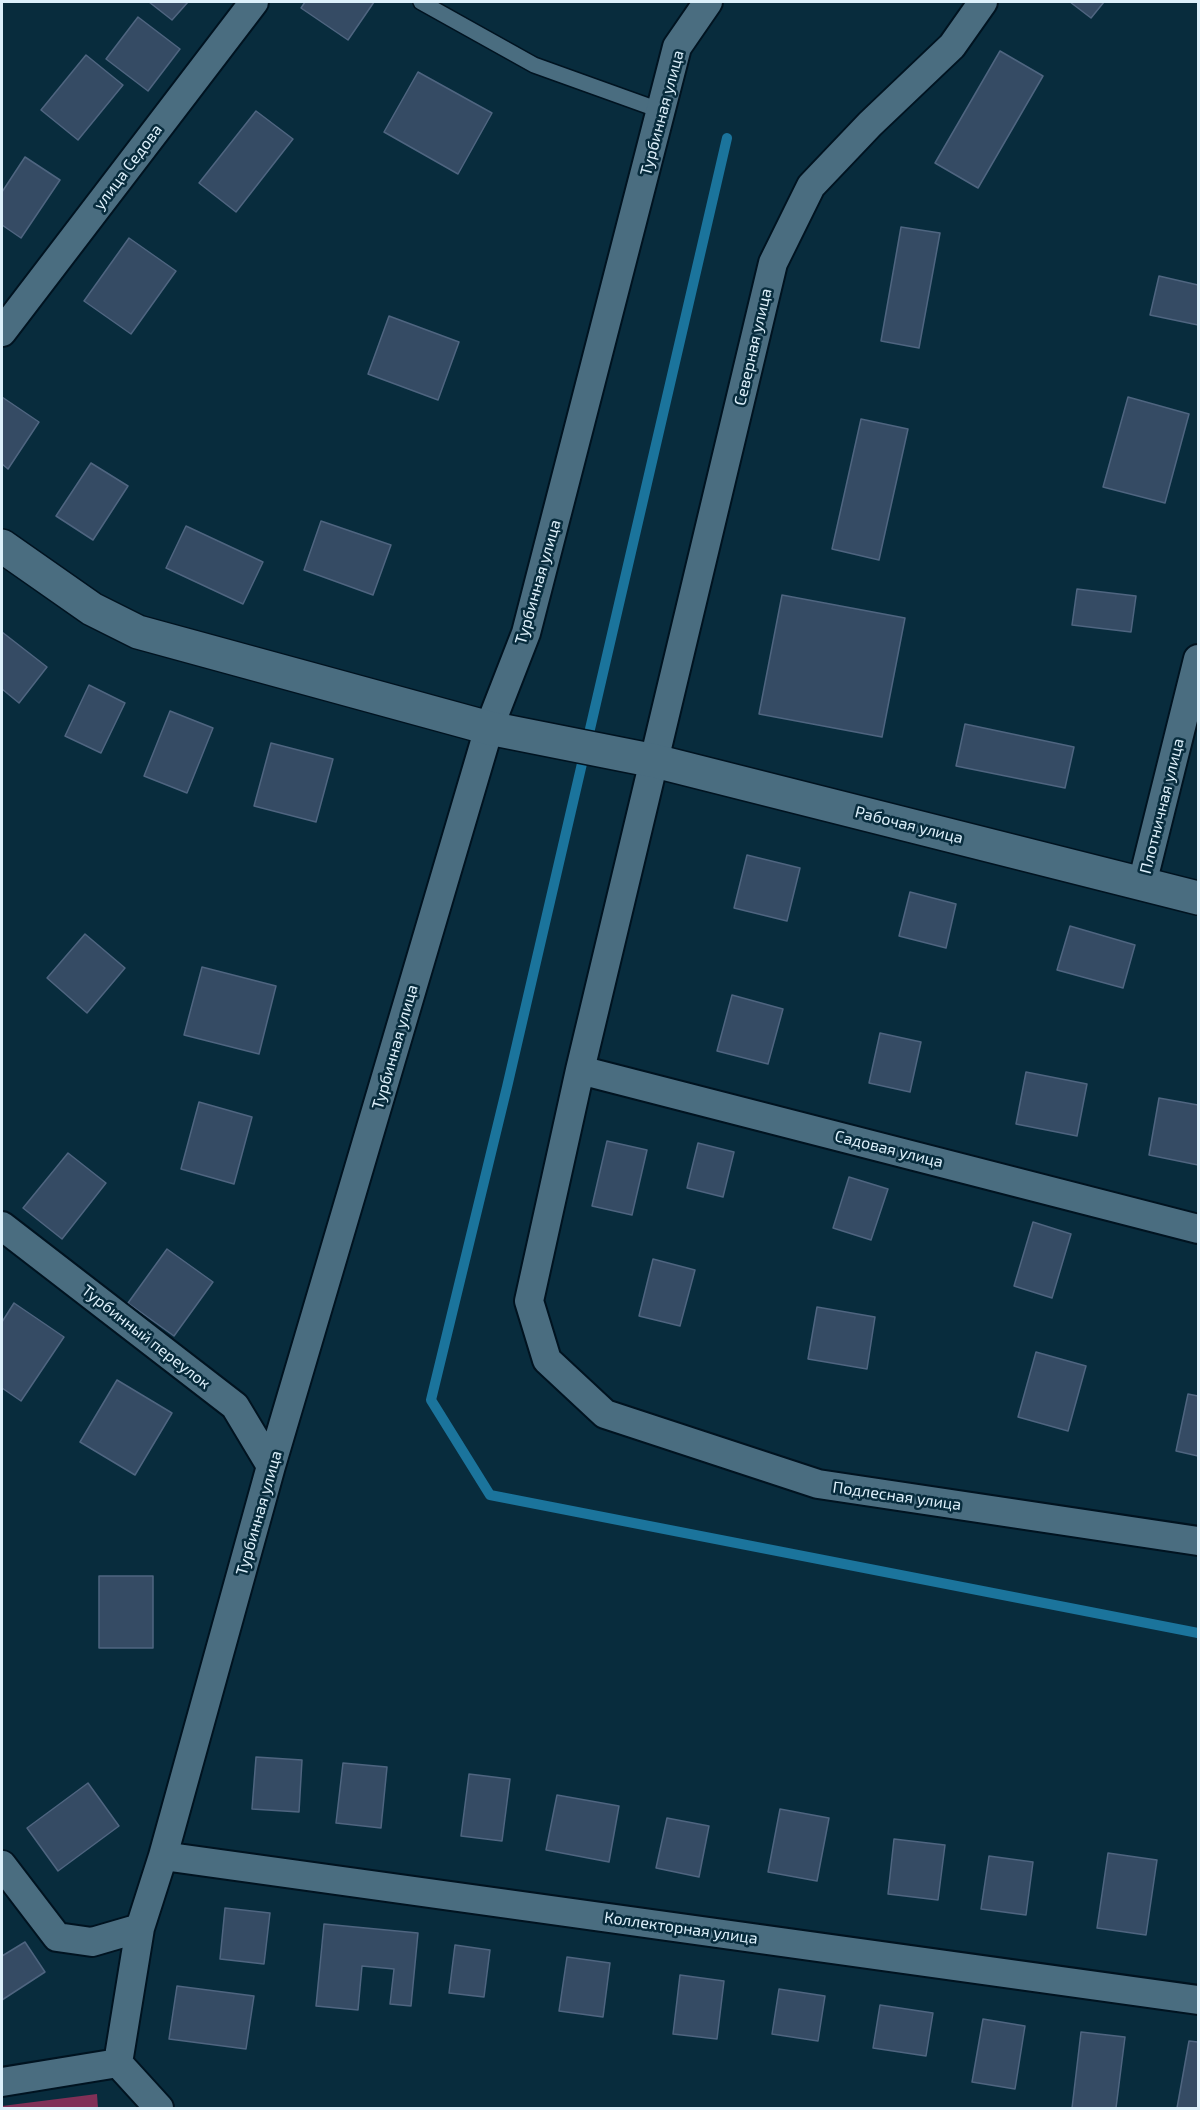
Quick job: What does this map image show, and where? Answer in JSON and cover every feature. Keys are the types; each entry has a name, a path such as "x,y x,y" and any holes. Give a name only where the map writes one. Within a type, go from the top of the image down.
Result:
{"street":[{"name":"улица Седова","path":"2,332 254,2"},
{"name":"Турбинная улица","path":"118,2063 140,1929 163,1856 272,1466 489,728 526,633 677,47 708,2"},
{"name":"Северная улица","path":"605,1414 547,1360 529,1301 580,1070 773,263 811,186 870,124 952,46 983,2"},
{"name":"Рабочая улица","path":"2,546 92,609 138,632 489,728 655,761 1198,898"},
{"name":"Плотничная улица","path":"1142,884 1198,659"},
{"name":"Садовая улица","path":"580,1070 1198,1228"},
{"name":"Турбинный переулок","path":"2,1226 236,1406 272,1466"},
{"name":"Подлесная улица","path":"605,1414 818,1484 1198,1541"},
{"name":"Коллекторная улица","path":"163,1856 1198,2000"},
{"path":"2,1865 57,1937 92,1942 140,1929"},
{"path":"2,2082 118,2063 159,2109"}],"lane":[{"path":"421,2 534,65 662,111"}],"shaded area":[{"path":"97,2094 98,2108 2,2108 2,2106"}],"building":[{"path":"149,2 188,2 172,20"},
{"path":"305,2 374,2 348,40 301,8"},
{"path":"1070,2 1104,2 1091,18"},
{"path":"138,17 180,49 148,91 106,59"},
{"path":"1000,51 1043,76 978,188 935,163"},
{"path":"86,55 123,85 78,140 41,110"},
{"path":"418,72 492,113 458,174 384,132"},
{"path":"256,111 293,139 236,212 199,183"},
{"path":"25,157 60,180 21,238 2,225 2,192"},
{"path":"901,227 940,233 919,348 881,341"},
{"path":"129,238 176,271 131,334 84,301"},
{"path":"1159,276 1198,285 1198,325 1150,315"},
{"path":"389,316 459,342 438,400 368,374"},
{"path":"2,397 39,422 8,469 2,464"},
{"path":"1128,397 1189,414 1165,503 1103,487"},
{"path":"861,419 908,429 879,560 832,549"},
{"path":"91,463 128,486 93,540 56,516"},
{"path":"321,521 391,545 373,595 304,570"},
{"path":"186,526 263,562 243,604 166,568"},
{"path":"1077,589 1136,596 1131,632 1072,625"},
{"path":"782,595 905,618 882,737 759,714"},
{"path":"2,632 47,667 19,703 2,689"},
{"path":"89,685 125,703 101,753 65,736"},
{"path":"170,711 213,728 187,793 144,776"},
{"path":"965,724 1074,747 1065,788 956,766"},
{"path":"271,743 333,759 316,822 254,806"},
{"path":"747,855 800,868 787,921 734,908"},
{"path":"910,892 956,904 946,948 899,936"},
{"path":"1070,926 1135,945 1123,988 1057,970"},
{"path":"85,934 125,968 87,1013 47,978"},
{"path":"202,967 276,986 259,1054 184,1035"},
{"path":"732,995 783,1009 768,1064 717,1051"},
{"path":"880,1033 921,1042 910,1092 869,1083"},
{"path":"1026,1072 1087,1084 1077,1136 1016,1124"},
{"path":"1159,1098 1198,1105 1198,1165 1149,1155"},
{"path":"199,1102 252,1117 234,1184 181,1169"},
{"path":"607,1141 647,1150 632,1215 592,1206"},
{"path":"698,1143 734,1152 723,1197 687,1188"},
{"path":"68,1153 106,1183 62,1239 23,1208"},
{"path":"849,1177 888,1189 871,1240 833,1228"},
{"path":"1033,1222 1071,1234 1052,1298 1014,1286"},
{"path":"167,1249 213,1282 174,1336 128,1303"},
{"path":"653,1259 695,1270 680,1326 639,1316"},
{"path":"14,1303 64,1337 21,1401 2,1388 2,1322"},
{"path":"817,1307 875,1317 867,1369 808,1359"},
{"path":"1036,1352 1086,1366 1068,1431 1018,1417"},
{"path":"117,1380 172,1413 135,1475 80,1442"},
{"path":"1188,1394 1198,1396 1198,1456 1176,1451"},
{"path":"99,1576 153,1576 153,1648 99,1648"},
{"path":"256,1757 302,1760 299,1812 252,1809"},
{"path":"343,1763 387,1767 381,1828 336,1823"},
{"path":"469,1774 510,1779 502,1841 461,1836"},
{"path":"88,1783 119,1826 58,1871 27,1828"},
{"path":"557,1795 619,1806 609,1862 546,1850"},
{"path":"780,1809 829,1818 817,1881 768,1872"},
{"path":"667,1818 709,1826 699,1877 656,1868"},
{"path":"894,1839 945,1845 938,1900 888,1894"},
{"path":"1108,1853 1157,1860 1146,1935 1097,1928"},
{"path":"989,1856 1033,1862 1026,1915 981,1909"},
{"path":"225,1908 270,1913 264,1964 220,1959"},
{"path":"324,1924 418,1933 411,2006 390,2004 394,1969 362,1966 358,2010 316,2006"},
{"path":"25,1942 45,1972 2,2000 2,1956"},
{"path":"455,1945 490,1950 484,1997 449,1993"},
{"path":"567,1957 610,1963 603,2017 559,2011"},
{"path":"680,1975 724,1981 717,2039 673,2034"},
{"path":"177,1986 254,1996 246,2049 169,2039"},
{"path":"779,1989 825,1996 818,2041 772,2034"},
{"path":"880,2005 933,2013 926,2056 873,2048"},
{"path":"983,2019 1025,2026 1015,2089 972,2082"},
{"path":"1081,2032 1125,2037 1116,2108 1072,2108"},
{"path":"1189,2041 1198,2042 1198,2108 1177,2108"}],"waterway":[{"path":"727,138 507,1087 431,1400 490,1495 1198,1633"}]}
